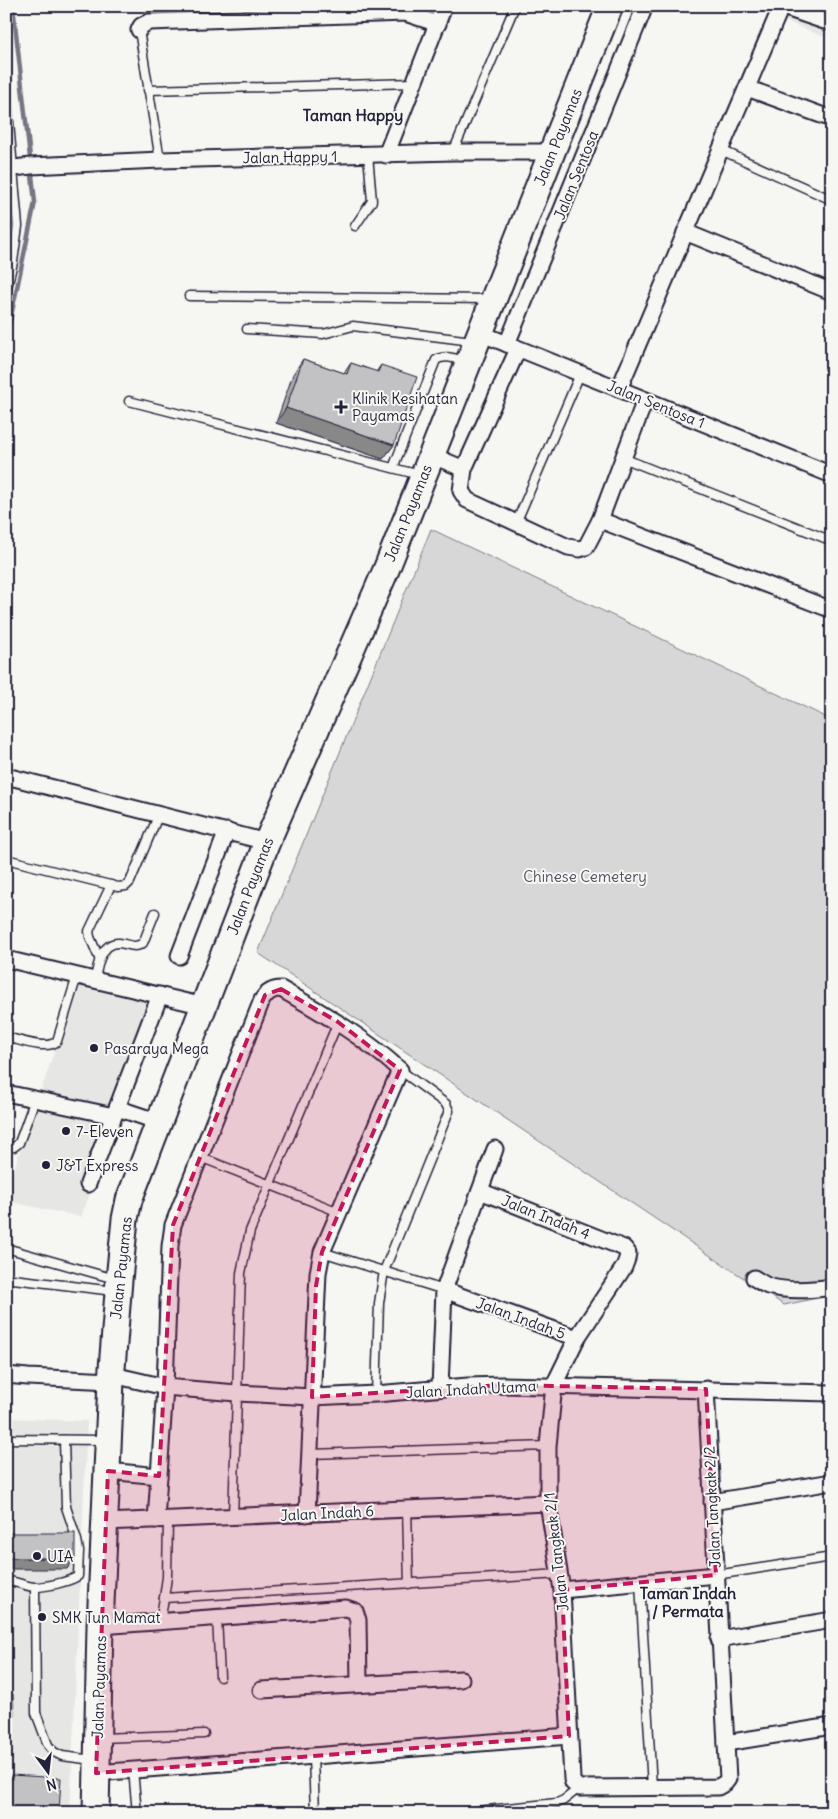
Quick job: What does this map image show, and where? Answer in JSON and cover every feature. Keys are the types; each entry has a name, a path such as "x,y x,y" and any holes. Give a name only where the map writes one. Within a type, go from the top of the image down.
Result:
{"highway":[{"name":"Jalan Payamas","path":"96,1813 100,1626 108,1440 118,1286 125,1219 129,1200 267,842 386,570 610,6"}],"street":[{"path":"386,155 444,6"},
{"name":"Jalan Sentosa","path":"464,469 645,6"},
{"path":"619,389 780,7 824,21 832,21"},
{"path":"138,30 144,23 149,22 405,13 438,24"},
{"path":"747,88 832,119"},
{"name":"Jalan Happy 1","path":"16,167 160,160 453,152 552,152"},
{"path":"686,232 832,292"},
{"name":"Jalan Sentosa 1","path":"475,345 512,346 832,475"},
{"path":"427,465 464,469 461,491 467,500 560,544 580,549 586,547 600,520 645,400"},
{"path":"600,520 832,610"},
{"path":"6,776 267,842"},
{"path":"179,956 227,831"},
{"path":"6,959 204,1006"},
{"path":"162,1520 159,1476 165,1387 170,1246 173,1226 265,995 270,991 281,989 338,1022 380,1052 400,1070 322,1252 316,1286 311,1454 307,1514"},
{"path":"88,1184 160,995"},
{"path":"6,1093 116,1112 159,1122"},
{"path":"440,1388 444,1290 495,1149"},
{"name":"Jalan Indah 4","path":"480,1191 626,1250 627,1259 577,1338"},
{"path":"754,1278 767,1286 791,1289 812,1290 832,1287"},
{"name":"Jalan Indah 5","path":"444,1290 577,1338 554,1385"},
{"name":"Jalan Indah Utama","path":"6,1375 112,1378 165,1387 237,1394 312,1397 477,1386 554,1385 832,1393"},
{"name":"Jalan Tangkak 2/1","path":"554,1385 548,1446 548,1503 561,1574 569,1736 575,1783"},
{"name":"Jalan Tangkak 2/2","path":"652,1787 718,1787 726,1783 728,1775 706,1389"},
{"path":"108,1471 159,1476"},
{"path":"712,1502 832,1482"},
{"name":"Jalan Indah 6","path":"105,1522 548,1503"},
{"path":"562,1590 716,1575"},
{"path":"100,1626 346,1608 355,1612 358,1620 359,1684"},
{"path":"719,1639 832,1620"},
{"path":"261,1690 461,1679"},
{"path":"726,1743 832,1726"},
{"path":"97,1757 134,1770 569,1736"},
{"path":"575,1783 652,1787"}],"lane":[{"path":"453,152 515,6"},
{"path":"138,30 160,160"},
{"path":"148,90 415,83"},
{"path":"6,88 16,167 18,226 13,262 6,292"},
{"path":"720,150 832,200"},
{"path":"355,226 372,200 368,155"},
{"path":"189,296 494,299"},
{"path":"247,329 325,334 353,326 475,345"},
{"path":"393,468 434,363 443,356 475,345"},
{"path":"516,523 580,374"},
{"path":"129,401 393,468 427,465"},
{"path":"623,458 832,541"},
{"path":"6,859 110,885 123,886 130,882 159,814"},
{"path":"99,958 89,931 110,885"},
{"path":"95,980 99,958 112,944 120,943 136,946 143,943 155,913"},
{"path":"6,1037 53,1046 57,1042 77,976"},
{"path":"233,1517 241,1273 250,1231 338,1022"},
{"path":"376,1394 379,1303 384,1271 449,1110 446,1104 400,1070"},
{"path":"6,1148 14,1147 19,1143 35,1099"},
{"path":"200,1157 339,1212"},
{"path":"6,1248 118,1286"},
{"path":"322,1252 444,1290"},
{"path":"6,1280 118,1286"},
{"path":"6,1439 108,1440"},
{"path":"6,1581 35,1587 73,1579 78,1576 77,1540 66,1507 64,1440"},
{"path":"311,1454 548,1446"},
{"path":"407,1509 409,1584"},
{"path":"160,1622 167,1577 162,1520"},
{"path":"716,1575 832,1557"},
{"path":"164,1598 561,1574"},
{"path":"640,1583 652,1787"},
{"path":"35,1587 36,1713 48,1745 54,1752 62,1756 97,1757 204,1734"},
{"path":"217,1618 220,1677"},
{"path":"313,1756 315,1813"},
{"path":"134,1770 138,1813"},
{"path":"458,1813 557,1803 564,1800 575,1783"}],"highlighted area":[{"path":"281,989 338,1022 400,1070 322,1252 316,1286 312,1397 502,1385 706,1389 716,1575 562,1590 569,1736 96,1773 108,1471 159,1476 173,1225 265,995"}],"shaded area":[{"path":"747,6 832,6 832,40"},
{"path":"79,980 164,1002 81,1217 6,1201 6,1192"},
{"name":"SMK Tun Mamat","path":"6,1418 87,1421 70,1813 6,1813"}],"green space":[{"name":"Chinese Cemetery","path":"431,529 832,720 832,1295 784,1305 258,953"}],"building":[{"name":"Klinik Kesihatan Payamas","path":"303,359 347,374 351,363 378,372 381,365 417,377 394,445 286,408"},
{"path":"6,1533 75,1533 75,1558 6,1558"},
{"path":"6,1600 10,1600 9,1668 6,1668"},
{"path":"13,1694 14,1717 6,1717 6,1695"},
{"path":"11,1775 61,1778 59,1813 9,1813"}],"waterway":[{"path":"6,340 35,202 13,6"}],"place":[{"name":"Klinik Kesihatan Payamas","path":"341,407"},
{"name":"Pasaraya Mega","path":"94,1048"},
{"name":"7-Eleven","path":"66,1131"},
{"name":"J&T Express","path":"46,1165"},
{"name":"UIA","path":"37,1556"},
{"name":"SMK Tun Mamat","path":"42,1617"}],"district":[{"name":"Taman Happy","path":"353,115"},
{"name":"Taman Indah / Permata","path":"688,1602"}]}
